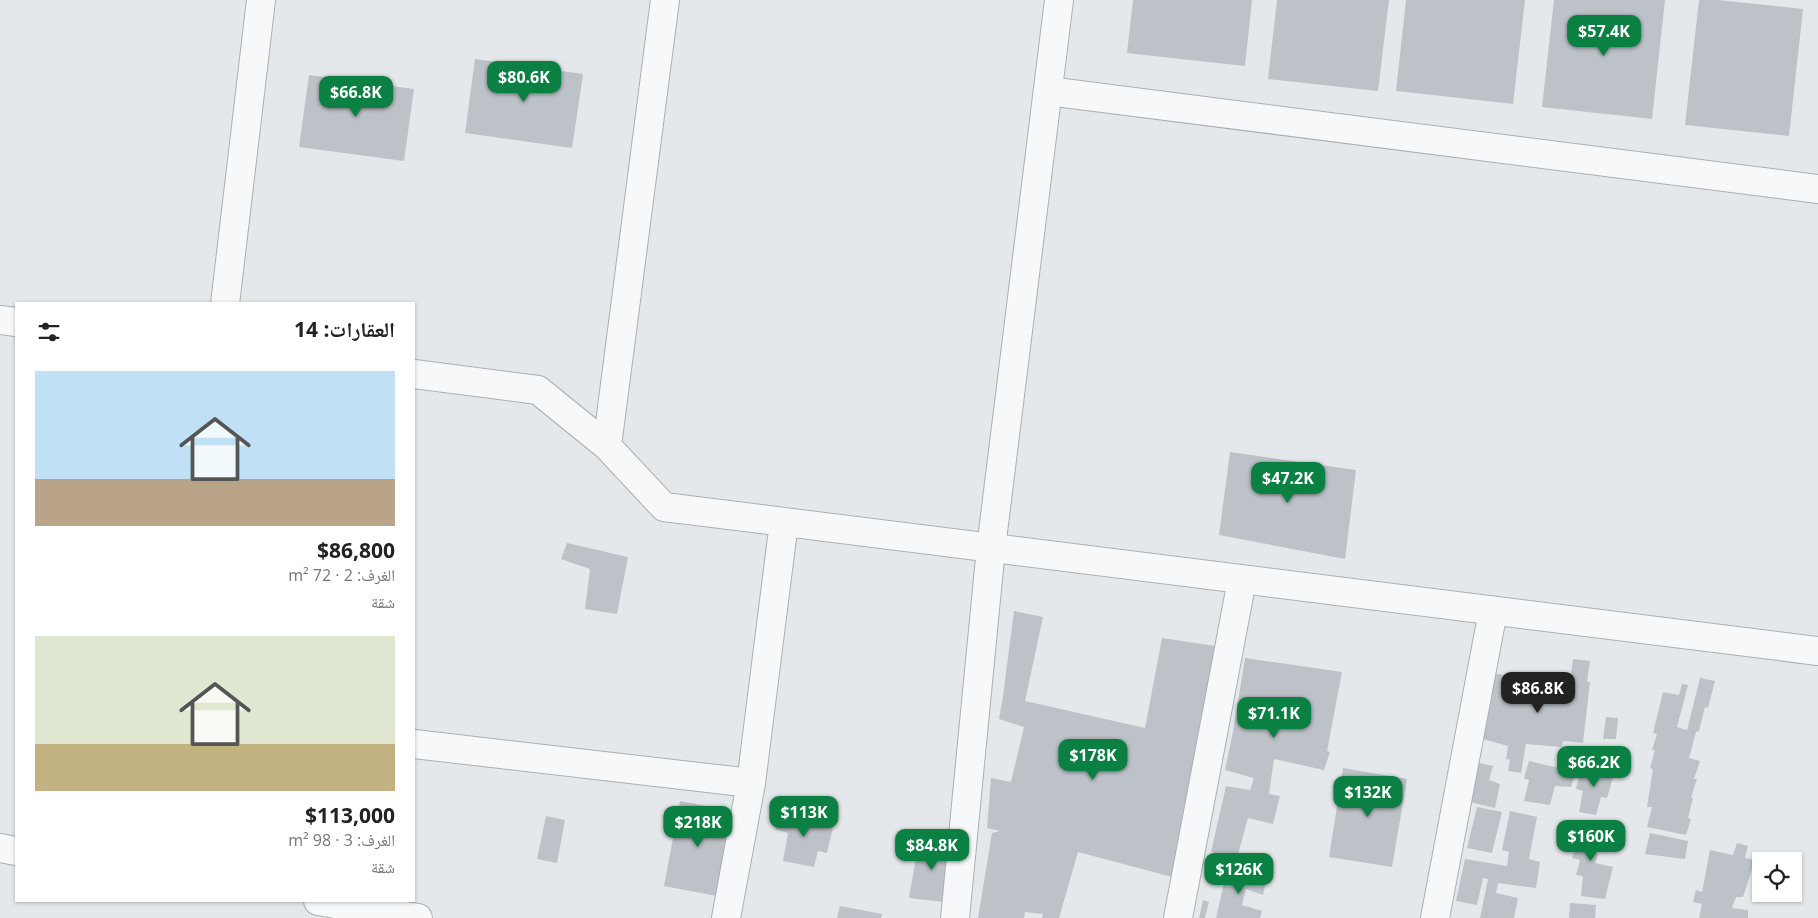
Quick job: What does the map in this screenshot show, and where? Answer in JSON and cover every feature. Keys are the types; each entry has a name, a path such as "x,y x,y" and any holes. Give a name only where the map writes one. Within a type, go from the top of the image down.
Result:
{"street":[{"path":"225,302 261,0"},
{"path":"607,446 665,0"},
{"path":"955,918 991,548 1059,0"},
{"path":"1048,91 1818,189"},
{"path":"0,320 15,322"},
{"path":"415,374 538,390 607,446 664,507 1818,652"},
{"path":"726,918 751,783 784,522"},
{"path":"1178,918 1242,580"},
{"path":"1435,918 1493,611"},
{"path":"415,744 751,783"},
{"path":"0,848 15,851"},
{"path":"324,902 418,918"}],"building":[{"path":"1133,0 1252,0 1245,66 1127,53"},
{"path":"1277,0 1389,0 1378,91 1268,79"},
{"path":"1406,0 1525,0 1513,104 1396,91"},
{"path":"1554,0 1665,0 1652,119 1542,107"},
{"path":"1699,0 1718,0 1803,9 1789,136 1685,125"},
{"path":"475,59 583,74 572,148 465,133"},
{"path":"309,75 414,89 404,161 299,147"},
{"path":"1230,452 1356,470 1345,559 1219,535"},
{"path":"567,543 628,557 617,614 585,609 590,569 561,559"},
{"path":"1014,611 1043,617 1025,701 1145,728 1162,638 1222,647 1176,878 1078,852 1059,918 1042,918 1043,914 1025,912 1024,918 978,918 992,833 1000,831 987,828 991,778 1011,782 1024,727 999,719"},
{"path":"1245,658 1342,672 1327,751 1330,752 1324,770 1274,759 1269,794 1280,796 1273,824 1248,818 1237,858 1211,852 1226,786 1250,790 1254,778 1225,770"},
{"path":"1573,659 1590,661 1587,682 1590,682 1583,743 1563,741 1562,747 1526,744 1521,773 1508,771 1510,760 1506,759 1508,746 1483,739 1492,698 1494,673 1515,678 1533,679 1529,700 1550,704 1555,680 1570,681"},
{"path":"1700,678 1715,681 1708,708 1705,707 1689,758 1700,761 1694,779 1697,779 1691,798 1693,798 1688,818 1691,819 1686,835 1647,827 1652,807 1647,807 1653,769 1650,768 1655,750 1652,750 1657,734 1653,733 1663,692 1679,695 1682,684 1688,685 1677,727 1687,730"},
{"path":"1606,717 1618,718 1616,739 1603,739"},
{"path":"1529,761 1576,772 1571,787 1555,786 1550,805 1524,801 1529,780 1524,778"},
{"path":"1479,763 1493,766 1489,780 1500,784 1495,808 1470,802"},
{"path":"1596,765 1615,769 1607,798 1601,797 1596,815 1579,812 1583,791 1576,789 1581,769 1594,772"},
{"path":"1343,768 1407,779 1392,867 1329,857"},
{"path":"680,801 733,811 717,896 664,886"},
{"path":"1477,807 1502,812 1492,853 1467,848"},
{"path":"1510,811 1537,817 1529,859 1540,862 1536,888 1498,883 1496,893 1518,898 1514,918 1480,918 1488,879 1483,878 1477,905 1456,901 1465,859 1507,866 1509,852 1502,850"},
{"path":"779,812 834,823 827,853 818,851 814,867 783,861 788,833 775,829"},
{"path":"546,816 565,820 557,863 537,859"},
{"path":"1576,821 1602,828 1599,841 1606,842 1605,849 1596,846 1594,853 1598,854 1595,863 1613,867 1605,899 1581,896 1583,876 1576,875 1580,860 1572,858 1575,849 1578,850 1581,837 1573,835"},
{"path":"1609,828 1625,833 1622,844 1606,842"},
{"path":"1650,833 1688,841 1685,859 1645,854"},
{"path":"919,840 956,846 944,902 909,898"},
{"path":"1737,843 1748,846 1745,858 1752,859 1752,869 1743,897 1736,897 1732,908 1748,910 1748,918 1699,918 1702,904 1693,902 1696,890 1702,892 1710,850 1733,855"},
{"path":"1227,870 1267,878 1263,895 1246,889 1242,905 1262,911 1260,918 1216,918"},
{"path":"1203,900 1209,902 1205,918 1199,918"},
{"path":"1570,903 1596,905 1595,918 1569,918"},
{"path":"840,906 882,914 881,918 837,918"}]}
